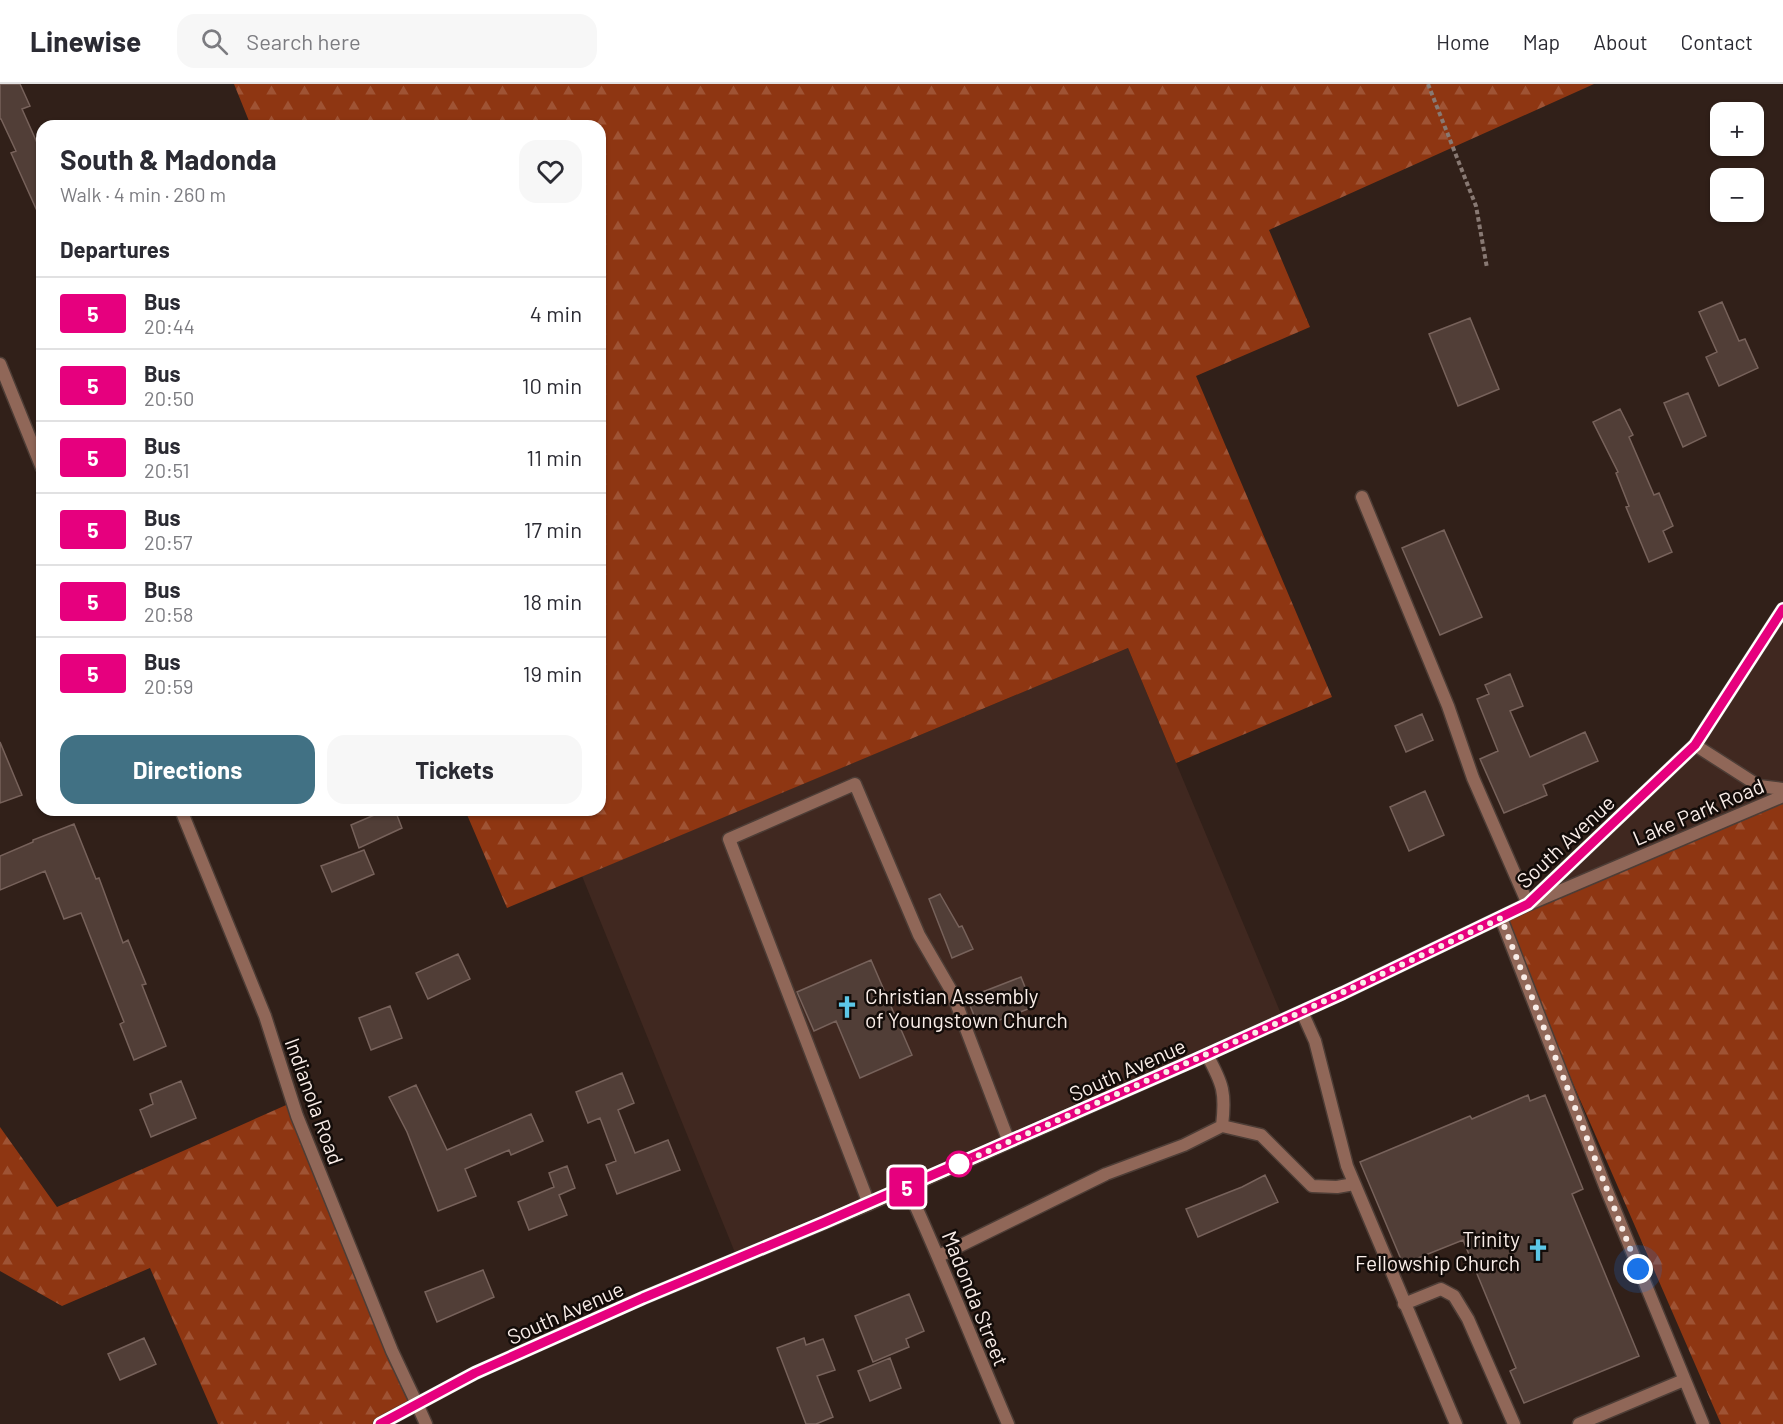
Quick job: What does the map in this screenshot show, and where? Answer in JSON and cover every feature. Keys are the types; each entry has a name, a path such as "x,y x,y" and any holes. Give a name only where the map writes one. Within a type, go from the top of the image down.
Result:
{"main road":[{"name":"South Avenue","path":"380,1424 475,1373 643,1298 869,1204 1207,1055 1528,904 1695,745 1783,609"}],"street":[{"path":"0,364 36,453"},
{"path":"1362,497 1448,706 1473,778 1528,904"},
{"path":"1695,745 1759,786 1783,789"},
{"path":"869,1204 729,839 855,784 919,934 952,992 1009,1142"},
{"name":"Lake Park Road","path":"1528,904 1783,796"},
{"name":"Indianola Road","path":"183,816 265,1016 301,1126 392,1351 426,1424"},
{"path":"1501,918 1605,1186 1703,1424"},
{"path":"1302,1012 1315,1041 1347,1166 1456,1424"},
{"path":"1207,1055 1219,1076 1225,1100 1222,1126"},
{"path":"939,1256 1106,1174 1184,1145 1222,1126 1261,1135 1312,1186 1337,1187 1354,1184"},
{"name":"Madonda Street","path":"907,1187 939,1256 1008,1424"},
{"path":"1404,1304 1441,1289 1454,1296 1467,1319 1514,1424"},
{"path":"1579,1424 1684,1380"}],"path":[{"path":"1428,84 1476,206 1487,268"}],"shaded area":[{"path":"1783,609 1783,796 1528,904 1695,745"},
{"path":"1128,648 1284,1021 738,1260 582,876"}],"green space":[{"path":"234,84 1594,84 1269,230 1310,327 1196,376 1332,697 1176,763 1128,648 507,908 468,816 606,816 606,120 249,120"},
{"path":"1783,796 1783,1424 1721,1424 1501,918"},
{"path":"293,1102 417,1404 380,1424 218,1424 150,1268 62,1306 0,1271 0,1127 57,1207"}],"building":[{"path":"0,84 20,84 30,106 22,109 36,140 36,209 11,153 16,151 0,119"},
{"path":"1722,302 1739,341 1745,339 1758,368 1719,386 1706,357 1717,352 1699,312"},
{"path":"1470,318 1499,389 1458,406 1429,334"},
{"path":"1688,393 1706,436 1683,447 1664,403"},
{"path":"1620,409 1633,435 1629,437 1654,495 1659,493 1673,526 1663,531 1672,552 1649,562 1626,507 1629,506 1616,473 1618,472 1593,422"},
{"path":"1444,530 1482,617 1440,635 1402,548"},
{"path":"1510,674 1523,706 1510,711 1530,757 1585,732 1598,761 1543,785 1547,795 1504,813 1480,759 1498,751 1477,699 1489,694 1485,685"},
{"path":"1422,714 1433,740 1406,752 1395,726"},
{"path":"0,742 22,795 0,803"},
{"path":"1425,791 1444,835 1409,851 1390,807"},
{"path":"372,816 397,816 402,828 359,848 351,825"},
{"path":"74,824 96,879 99,878 123,943 128,940 146,984 142,985 166,1046 134,1060 120,1024 124,1022 81,913 64,919 45,871 0,890 0,856"},
{"path":"364,850 374,874 332,892 321,866"},
{"path":"940,894 959,927 962,926 973,949 952,958 929,899"},
{"path":"458,954 470,979 428,999 416,973"},
{"name":"Christian Assembly of Youngstown Church","path":"871,960 912,1055 860,1078 836,1021 814,1031 797,992"},
{"path":"1021,977 1033,1007 979,1028 967,998"},
{"path":"390,1006 402,1038 371,1050 359,1018"},
{"path":"622,1073 634,1103 618,1110 635,1153 668,1140 680,1170 617,1194 606,1165 616,1161 600,1118 588,1123 576,1092"},
{"path":"181,1081 196,1118 151,1137 140,1110 153,1104 150,1094"},
{"path":"416,1085 447,1150 531,1114 543,1141 511,1155 509,1150 465,1169 476,1196 438,1211 407,1132 389,1097"},
{"name":"Trinity Fellowship Church","path":"1528,1095 1530,1101 1545,1095 1583,1189 1572,1194 1639,1356 1524,1403 1510,1371 1516,1368 1463,1240 1403,1264 1360,1162 1470,1116 1472,1119"},
{"path":"567,1166 575,1188 559,1195 567,1215 529,1230 518,1202 554,1187 549,1173"},
{"path":"1265,1175 1278,1202 1198,1237 1186,1209 1242,1187"},
{"path":"483,1270 494,1297 437,1322 425,1292"},
{"path":"909,1294 924,1331 906,1339 909,1347 873,1362 855,1316"},
{"path":"144,1338 156,1364 120,1380 108,1354"},
{"path":"804,1338 806,1345 823,1339 835,1370 817,1376 833,1417 816,1424 806,1424 777,1348"},
{"path":"890,1358 901,1388 870,1401 858,1371"}],"bus line":[{"name":"5","path":"380,1424 475,1373 643,1298 738,1260 1195,1060 1343,993 1528,904 1695,745 1783,609"}],"place":[{"name":"Christian Assembly of Youngstown Church","path":"847,1007"},
{"name":"Trinity Fellowship Church","path":"1538,1250"}],"route":[{"path":"959,1164 1284,1020 1501,918 1638,1269"}]}
